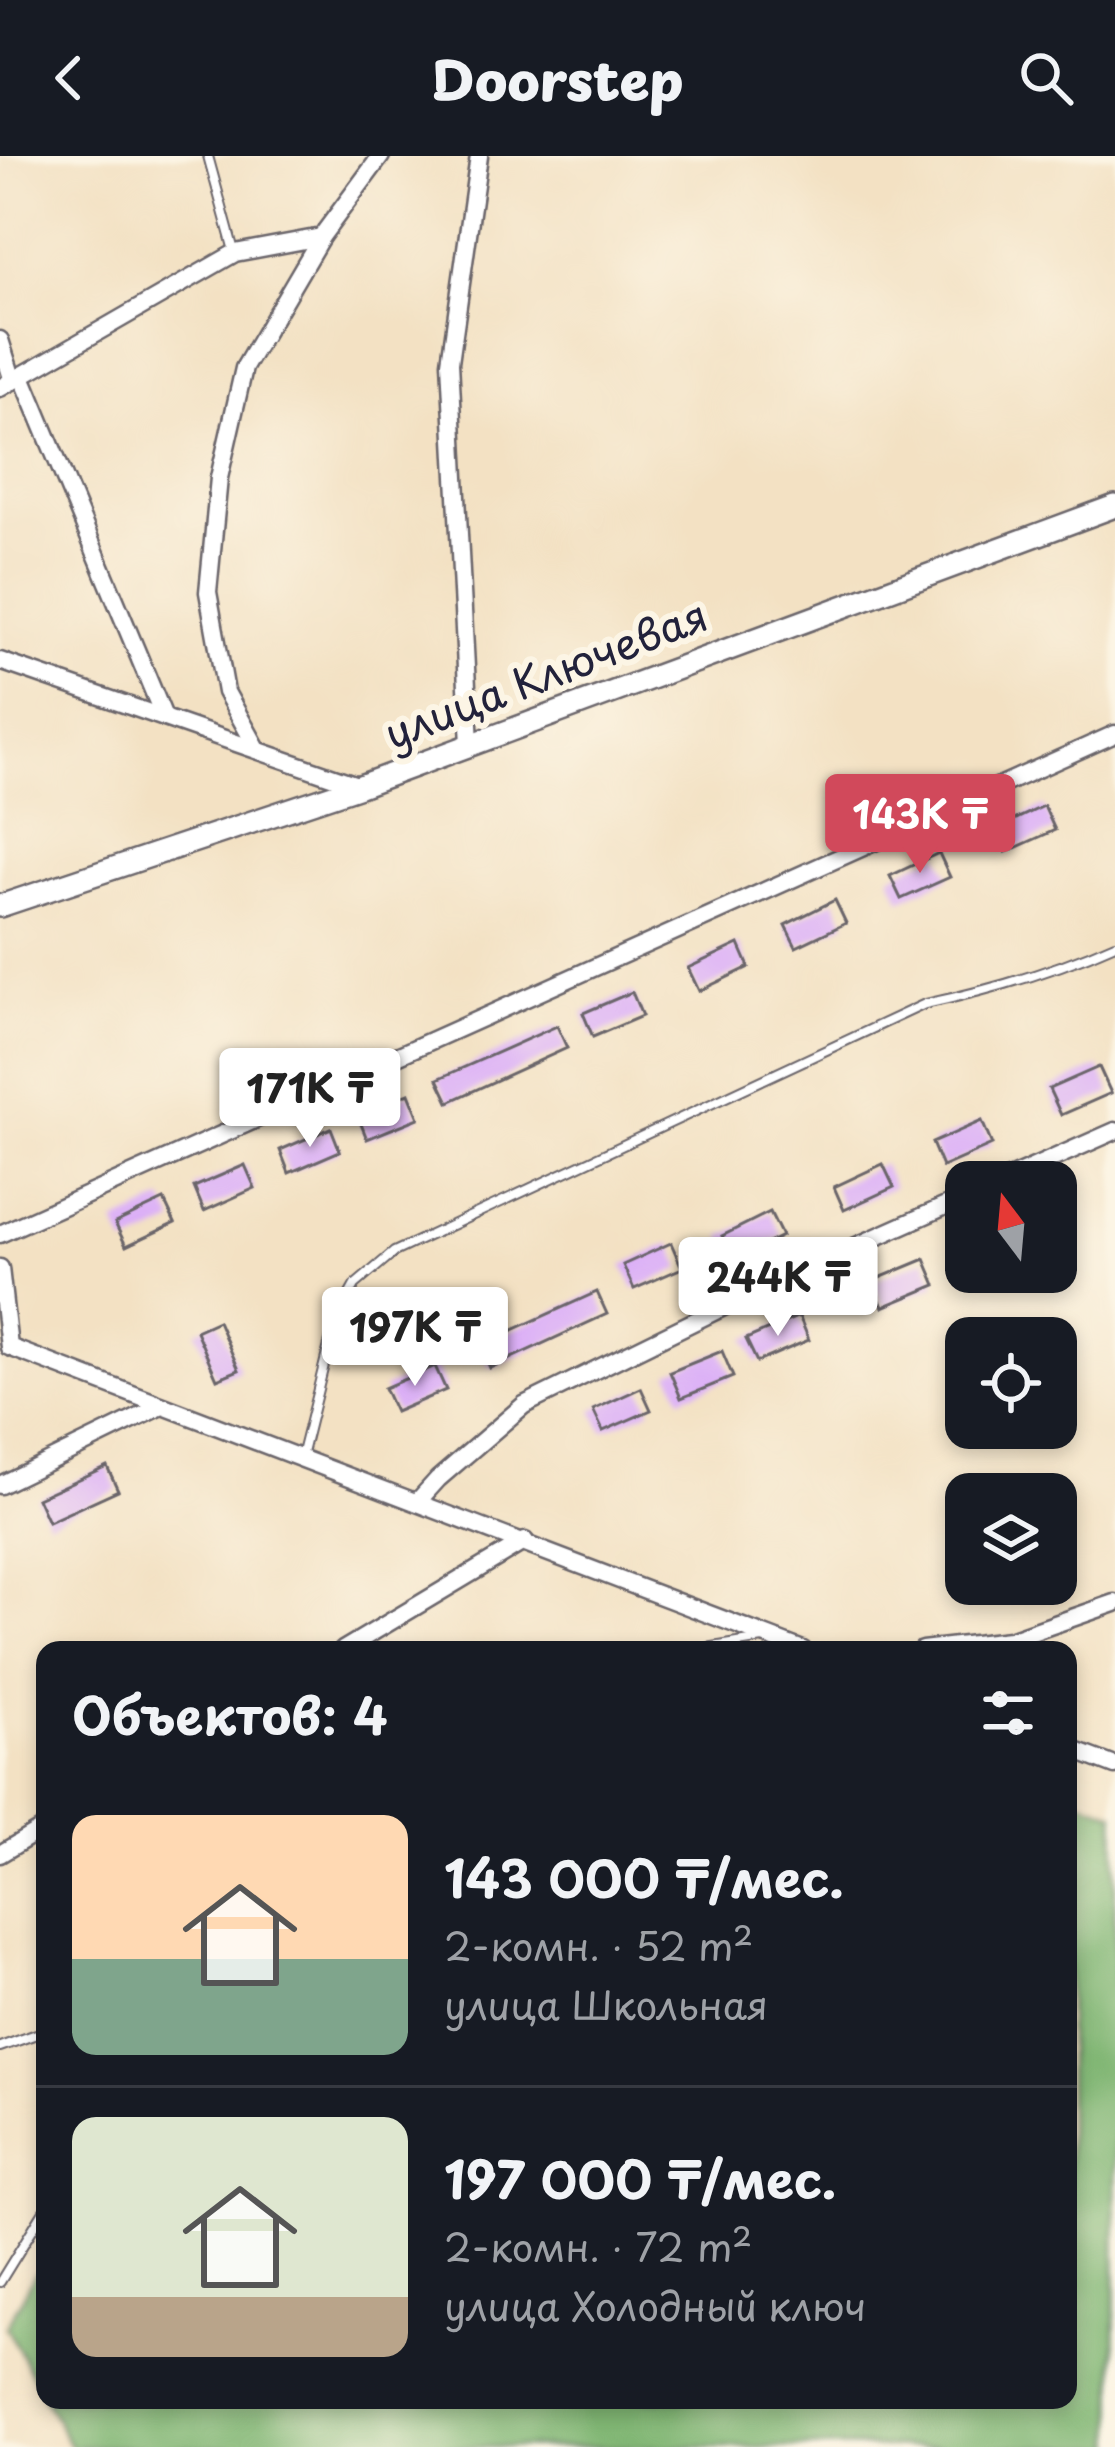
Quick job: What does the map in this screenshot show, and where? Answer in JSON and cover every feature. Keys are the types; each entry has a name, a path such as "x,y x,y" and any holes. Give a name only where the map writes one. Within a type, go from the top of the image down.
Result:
{"street":[{"path":"258,750 226,692 208,592 219,478 244,368 321,237 380,156"},
{"path":"470,744 450,362 479,156"},
{"path":"12,382 235,253 321,237"},
{"path":"0,340 12,382 164,717"},
{"name":"улица Ключевая","path":"0,906 360,786 1115,506"},
{"path":"0,661 360,786"},
{"path":"0,1234 1115,734"},
{"path":"1047,1161 1115,1131"},
{"path":"418,1501 524,1405 762,1288 945,1206"},
{"path":"0,1268 9,1347 525,1541 775,1641"},
{"path":"0,1485 163,1406"},
{"path":"358,1641 525,1541"},
{"path":"1000,1641 1115,1603"},
{"path":"1077,1751 1115,1766"},
{"path":"0,1854 36,1832"}],"lane":[{"path":"208,156 235,253"},
{"path":"300,1458 335,1321 355,1286 394,1252 925,1004 1041,975 1115,944"},
{"path":"748,1641 766,1638"},
{"path":"0,2047 36,2034"},
{"path":"0,2282 36,2224"}],"green space":[{"path":"1077,1799 1115,1813 1115,2447 71,2447 50,2409 1077,2409"},
{"path":"36,2273 36,2382 6,2327"}],"building":[{"path":"1044,806 1055,830 1006,852 995,829"},
{"path":"939,853 950,877 901,899 890,876"},
{"path":"835,900 846,923 796,947 785,925"},
{"path":"739,944 749,967 699,991 688,968"},
{"path":"632,992 642,1016 593,1037 583,1013"},
{"path":"557,1026 567,1048 449,1102 438,1079"},
{"path":"1099,1067 1111,1093 1061,1115 1049,1089"},
{"path":"409,1093 419,1118 367,1139 357,1114"},
{"path":"982,1121 992,1145 945,1161 942,1167 932,1143"},
{"path":"331,1128 340,1151 289,1173 280,1150"},
{"path":"883,1164 894,1187 844,1210 834,1187"},
{"path":"245,1165 255,1188 204,1211 194,1187"},
{"path":"164,1200 175,1223 126,1246 115,1223"},
{"path":"770,1212 782,1236 734,1260 722,1236"},
{"path":"671,1243 682,1268 634,1289 623,1265"},
{"path":"925,1259 936,1285 883,1307 872,1281"},
{"path":"597,1292 607,1314 490,1368 480,1345"},
{"path":"799,1316 809,1340 757,1362 746,1339"},
{"path":"218,1321 239,1370 217,1379 196,1331"},
{"path":"722,1351 733,1377 681,1398 670,1372"},
{"path":"435,1366 446,1390 395,1412 384,1388"},
{"path":"641,1388 651,1410 603,1431 593,1410"},
{"path":"107,1466 118,1490 48,1522 37,1498"}]}
